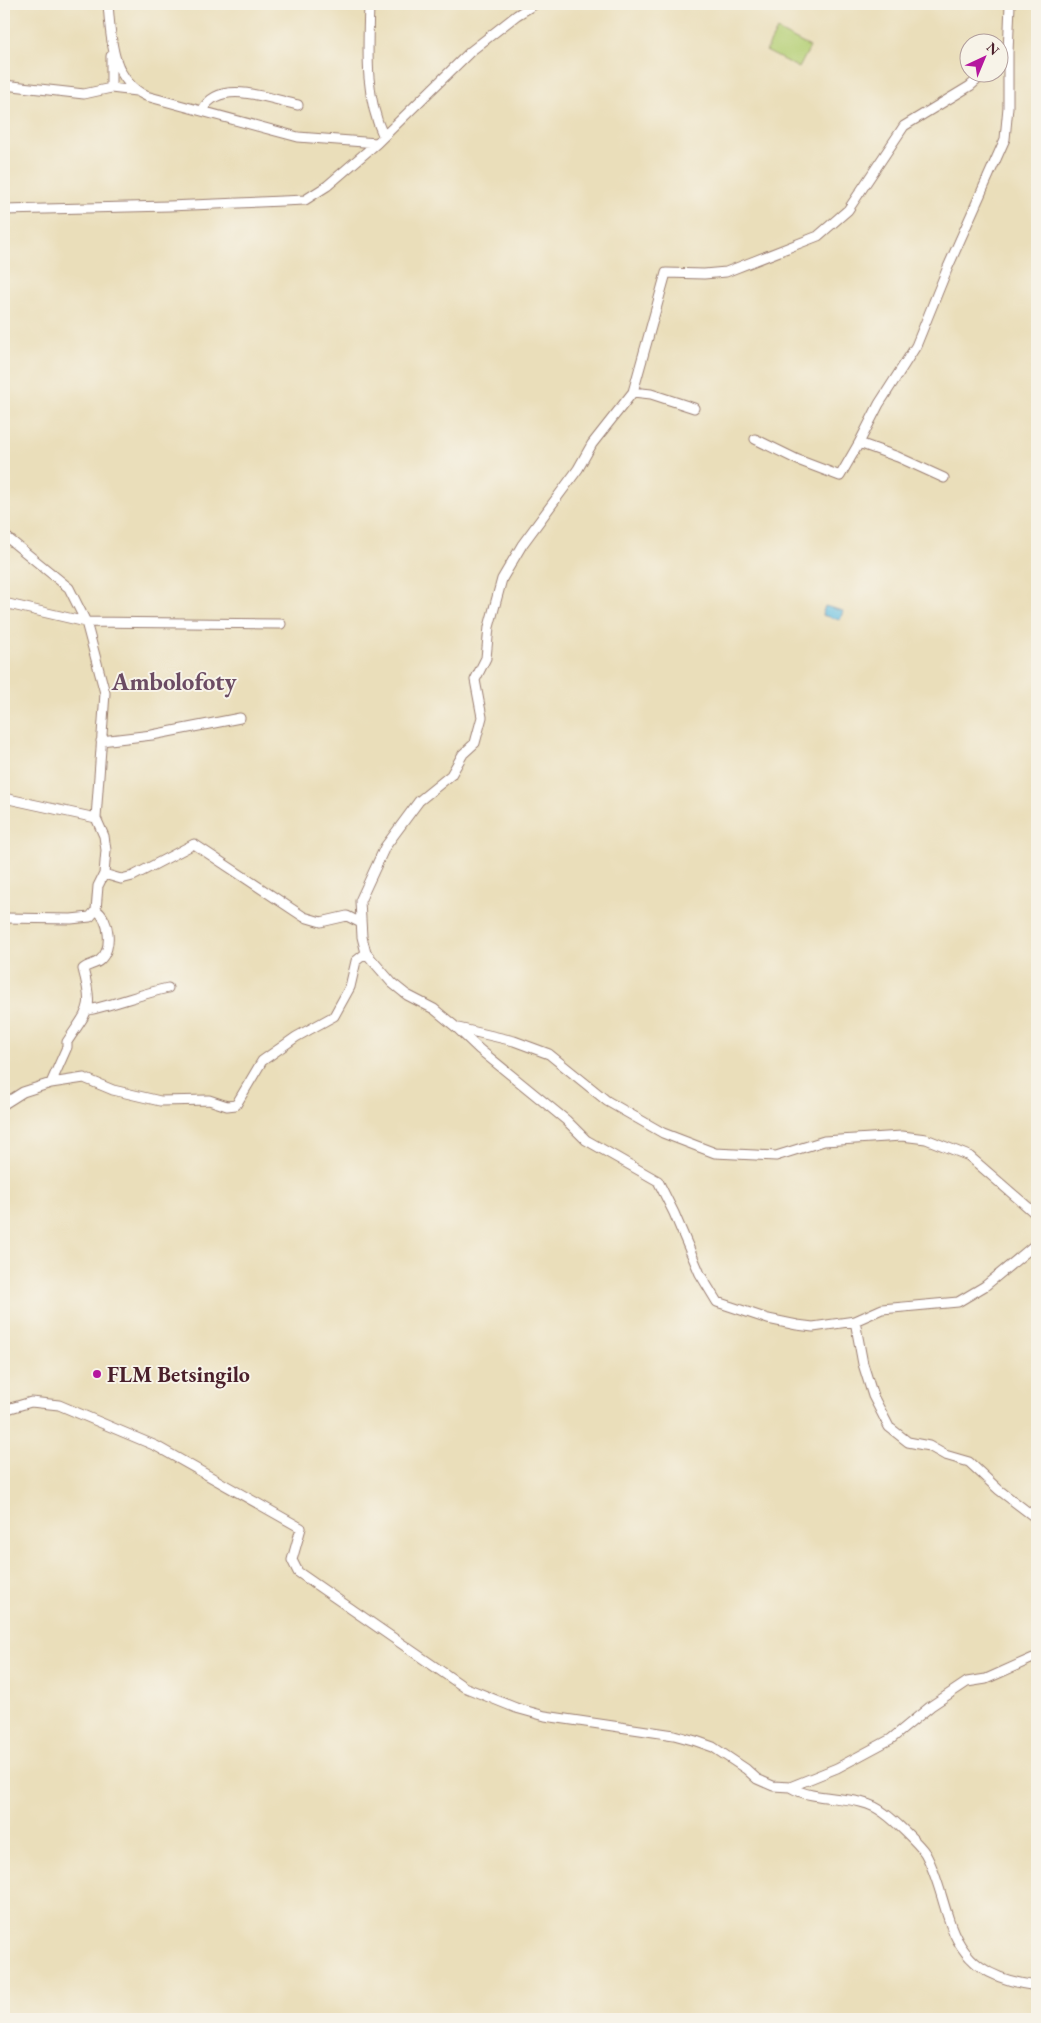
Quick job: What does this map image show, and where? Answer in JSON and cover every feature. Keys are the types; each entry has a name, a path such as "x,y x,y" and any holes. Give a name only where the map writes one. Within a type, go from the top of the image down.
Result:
{"street":[{"path":"108,4 111,88"},
{"path":"369,4 368,79 380,139"},
{"path":"4,210 304,200 315,196 380,139 438,85 471,51 517,15 535,4"},
{"path":"1008,53 1010,4"},
{"path":"111,48 125,79 136,91"},
{"path":"975,82 904,126 848,210 818,236 726,272 704,274 666,273 633,392 592,444 502,579 489,627 486,658 475,680 482,717 475,743 463,754 450,775 419,801 384,847 360,901 361,923 366,953 392,983 407,995 434,1009 479,1049 566,1120 586,1140 658,1181 700,1274 717,1302 768,1319 797,1325 813,1327 855,1321 882,1309 958,1302 985,1286 1037,1243"},
{"path":"755,439 798,460 840,476 879,404 916,346 948,267 1005,139 1008,82"},
{"path":"4,85 84,94 111,88 136,91 146,96 298,137 380,139"},
{"path":"202,111 205,104 216,95 228,92 241,92 298,105"},
{"path":"633,392 651,394 694,408"},
{"path":"859,443 944,478"},
{"path":"4,535 8,541 70,588 86,622 105,693 96,818 104,836 106,850 104,874 98,886 96,910 90,917 71,919 4,918"},
{"path":"4,603 86,622 281,624"},
{"path":"101,741 152,735 240,718"},
{"path":"4,798 96,818"},
{"path":"104,874 122,879 133,876 194,844 304,917 321,922 346,916 361,923"},
{"path":"50,1084 67,1042 89,1010 89,990 83,969 87,965 102,959 106,952 108,929 103,914 96,910"},
{"path":"4,1104 23,1092 50,1084 84,1078 113,1090 160,1101 209,1100 228,1106 236,1105 262,1061 296,1037 334,1016 350,987 356,961 366,953"},
{"path":"89,1010 115,1004 139,994 168,988"},
{"path":"457,1028 514,1041 549,1054 607,1101 663,1133 715,1153 776,1156 824,1141 902,1136 926,1139 970,1156 1037,1215"},
{"path":"855,1321 863,1364 872,1396 889,1427 908,1442 929,1446 945,1455 970,1462 999,1490 1037,1519"},
{"path":"4,1410 31,1402 59,1405 156,1446 301,1528 292,1560 298,1572 464,1687 516,1708 545,1716 674,1735 696,1741 713,1747 764,1783 790,1787 800,1793 818,1798 856,1801 873,1806 884,1812 925,1853 957,1941 976,1966 1016,1983 1037,1986"},
{"path":"790,1787 837,1768 891,1739 931,1706 967,1682 986,1678 1033,1658"}],"green space":[{"path":"777,30 810,47 799,68 766,51"}],"water":[{"path":"825,606 843,611 840,620 822,615"}],"place":[{"name":"FLM Betsingilo","path":"97,1374"}],"district":[{"name":"Ambolofoty","path":"174,681"}]}
